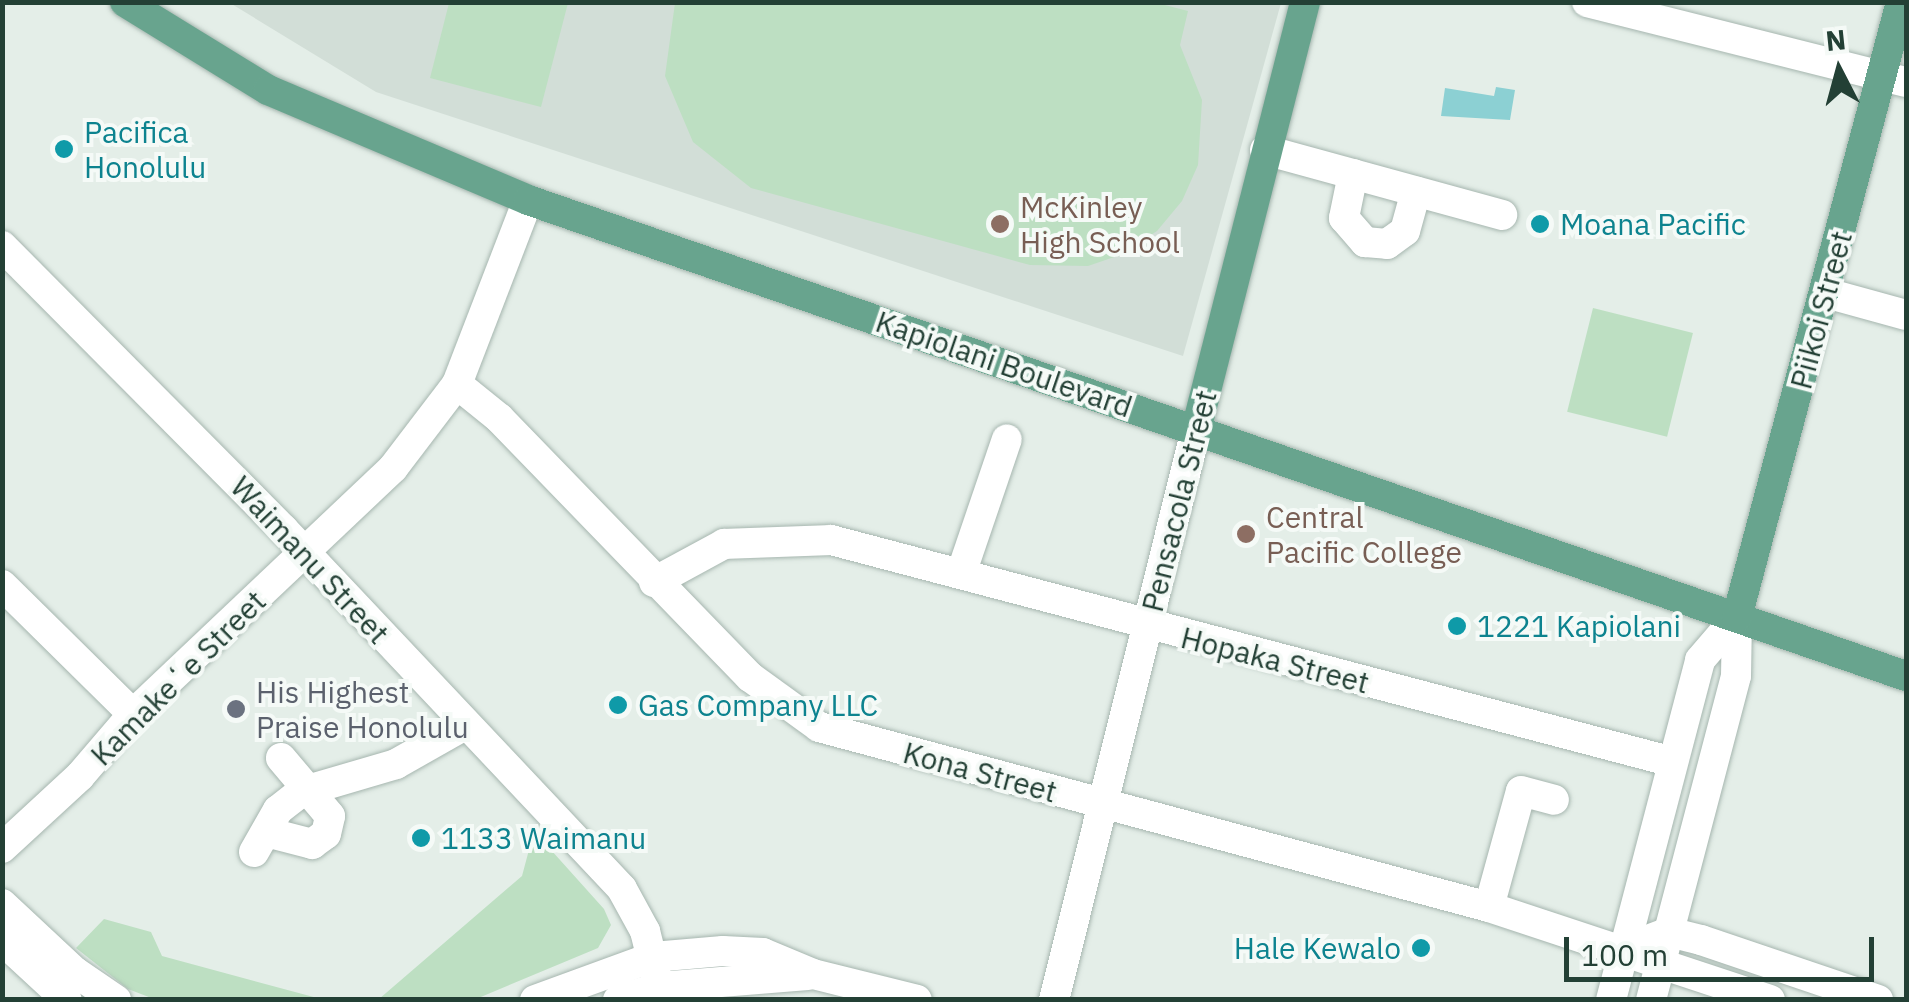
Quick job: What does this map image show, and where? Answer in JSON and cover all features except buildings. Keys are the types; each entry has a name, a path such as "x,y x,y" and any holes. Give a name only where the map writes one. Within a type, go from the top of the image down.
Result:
{"main road":[{"name":"Kapiolani Boulevard","path":"125,2 268,90 528,200 1905,674"},
{"name":"Pensacola Street","path":"1196,430 1305,2"},
{"name":"Piikoi Street","path":"1737,616 1826,292 1894,79 1901,2"}],"street":[{"path":"1586,2 1894,79"},
{"path":"1265,150 1502,215"},
{"path":"1353,174 1344,218 1365,242 1397,239 1410,222 1416,191"},
{"name":"Kamakeʻe Street","path":"2,848 80,776 132,714 392,468 457,384 528,200"},
{"name":"Waimanu Street","path":"2,246 622,889 653,957 659,988"},
{"path":"1826,292 1906,315"},
{"name":"Kona Street","path":"457,384 499,418 654,582 782,706 818,727 1489,908 1623,948 1660,965 1770,1000"},
{"name":"Pensacola Street","path":"1054,1000 1196,430"},
{"path":"962,571 1007,439"},
{"name":"Hopaka Street","path":"654,582 713,547 774,538 831,540 962,571 1148,627 1670,761"},
{"path":"2,585 132,714"},
{"name":"Piikoi Street","path":"1611,1000 1670,761 1700,660 1737,616"},
{"name":"Piikoi Street","path":"1651,1000 1736,676 1737,616"},
{"path":"282,758 311,787 330,816 326,834 312,844 260,842 278,810 311,787 396,764 465,725"},
{"path":"1489,908 1521,791 1554,800"},
{"path":"2,904 116,1000"},
{"path":"1623,948 1669,932 1878,1000"},
{"path":"2,940 66,1000"},
{"path":"534,1000 653,957 763,953 810,987"},
{"path":"618,1000 659,988 810,987 917,1000"}],"shaded area":[{"name":"McKinley High School","path":"230,3 1281,3 1183,356 376,92"}],"green space":[{"path":"449,3 568,3 541,107 430,78"},
{"path":"675,3 1157,3 1188,11 1180,45 1202,100 1198,165 1182,201 1157,231 1120,255 1088,266 1030,265 751,188 693,142 665,76"},
{"path":"1593,308 1693,333 1667,437 1567,412"},
{"path":"534,831 604,909 611,925 598,948 476,999 379,999 522,876"},
{"path":"104,919 151,932 162,956 321,999 154,999 128,989 76,948"}],"water":[{"path":"1496,87 1515,90 1510,120 1441,116 1445,88 1494,96"}],"place":[{"name":"Pacifica Honolulu","path":"64,149"},
{"name":"McKinley High School","path":"1000,224"},
{"name":"Moana Pacific","path":"1540,224"},
{"name":"Central Pacific College","path":"1246,534"},
{"name":"1221 Kapiolani","path":"1457,626"},
{"name":"Gas Company LLC","path":"618,705"},
{"name":"His Highest Praise Honolulu","path":"236,709"},
{"name":"1133 Waimanu","path":"421,838"},
{"name":"Hale Kewalo","path":"1421,948"}]}
